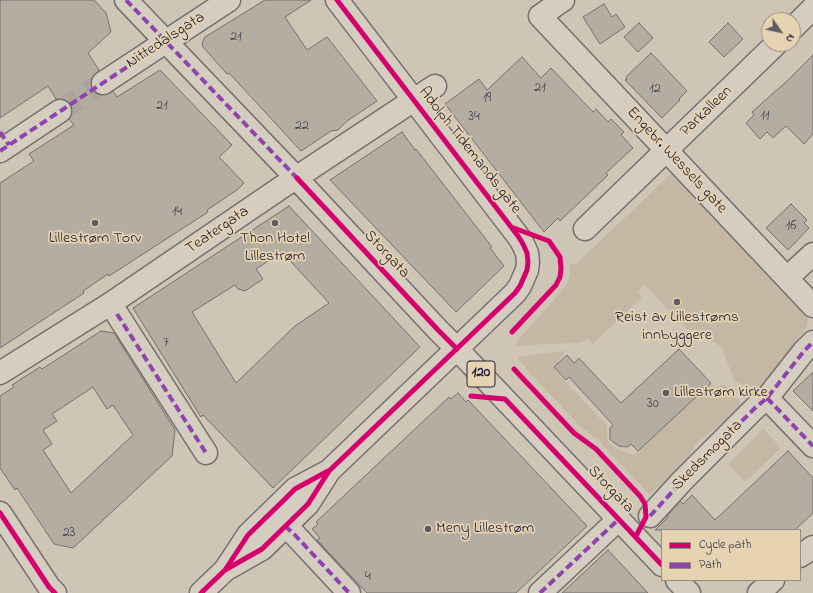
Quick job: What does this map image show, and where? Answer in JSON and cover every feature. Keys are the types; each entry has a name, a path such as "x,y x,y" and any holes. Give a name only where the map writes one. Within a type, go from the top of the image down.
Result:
{"street":[{"name":"Storgata","path":"126,0 297,178 432,324 661,563"},
{"name":"Nittedalsgata","path":"103,83 229,0"},
{"name":"Adolph Tidemands gate","path":"201,593 225,570 248,535 295,489 329,470 457,349 515,293 527,270 527,253 524,244 337,0"},
{"name":"Engebr. Wessels gate","path":"563,0 540,16 813,306"},
{"path":"801,20 813,8"},
{"name":"Parkalleen","path":"585,229 768,52"},
{"name":"Teatergata","path":"0,374 110,304 435,86"},
{"path":"3,143 60,111"},
{"path":"787,278 813,254"},
{"path":"117,314 206,453"},
{"name":"Skedsmogata","path":"650,516 683,480 767,398 804,351 813,342"},
{"path":"767,398 813,446"},
{"name":"Adolph Tidemands gate","path":"225,570 262,549 308,504 329,470"},
{"path":"0,513 52,591"},
{"path":"540,593 619,519"},
{"path":"285,526 349,593"},
{"path":"801,555 813,547"},
{"path":"677,581 689,593"},
{"path":"759,593 772,581"}],"shaded area":[{"path":"672,173 809,315 806,328 763,386 744,386 734,380 722,348 704,334 685,328 645,285 637,292 642,297 593,344 588,339 579,343 515,347 517,341 567,284 570,274 569,265 577,263"},
{"path":"566,351 554,368 607,426 607,440 616,449 634,455 710,383 715,388 725,385 741,403 737,411 697,443 676,475 649,494 598,440 580,426 529,372 517,357"},
{"path":"763,429 781,448 745,482 728,464"}],"building":[{"name":"Lillestrøm Torv","path":"0,0 94,0 106,13 111,32 88,53 99,70 92,78 91,84 93,90 97,94 103,95 113,91 117,97 160,70 232,145 219,157 244,183 237,190 207,210 208,212 109,276 108,274 83,291 84,293 0,348 0,183 34,161 29,154 74,125 69,119 72,111 71,104 65,100 56,99 48,86 0,118"},
{"path":"265,0 311,0 285,17 307,50 327,37 377,101 347,121 338,130 331,131 301,151 229,73 227,74 203,47 202,43 205,37"},
{"path":"604,4 612,17 616,14 625,27 600,44 583,17"},
{"path":"639,23 653,38 638,52 624,37"},
{"path":"728,23 743,39 724,57 709,42"},
{"path":"651,53 687,91 662,118 625,80 627,79 626,77"},
{"path":"813,55 813,134 804,144 786,126 773,138 767,132 760,139 746,123 754,115 752,112 787,81"},
{"path":"522,57 541,78 551,68 593,112 596,109 608,122 611,119 624,132 621,135 633,148 606,173 608,175 560,221 558,218 544,232 445,104 479,79 487,90"},
{"path":"402,132 492,247 490,248 504,266 456,312 330,180"},
{"path":"791,204 807,220 804,223 809,228 788,250 766,228"},
{"path":"289,206 420,347 273,488 203,415 201,417 133,308","holes":["282,252 329,303 295,326 236,383 192,312 235,285 238,289 245,291 263,279 256,269"]},
{"path":"101,331 114,333 175,430 172,456 73,548 54,544 17,488 15,490 0,468 0,396 14,387 12,385 40,367 42,369","holes":["93,387 107,409 113,405 133,435 71,493 43,450 52,444 43,430 57,421 52,414"]},
{"name":"Lillestrøm kirke","path":"679,349 711,383 638,451 631,444 627,447 619,446 610,439 610,428 613,425 569,377 566,380 554,367 567,355 574,363 579,358 621,403"},
{"path":"813,372 813,411 793,391"},
{"path":"458,393 466,402 468,400 587,526 516,593 367,593 317,540 320,538 312,529 318,524 316,522 449,397 451,399"},
{"path":"788,451 813,478 813,513 796,529 655,530 668,517 667,516 680,501 683,504 692,495 715,520"},
{"path":"608,550 648,593 562,593"}],"tunnel":[{"path":"60,111 103,83"}],"marked path":[{"path":"126,0 297,178"},
{"path":"0,151 192,24"},
{"path":"0,132 9,145"},
{"path":"117,314 206,453"},
{"path":"650,516 683,480 755,408 767,398 804,351 813,342"},
{"path":"767,398 813,446"},
{"path":"540,593 619,519"},
{"path":"285,526 349,593"}],"cycle path":[{"path":"225,570 262,549 308,504 329,471 515,293 527,270 527,253 518,236 337,0"},
{"path":"297,178 457,349"},
{"path":"511,227 549,241 560,257 561,269 560,277 556,285 512,332"},
{"path":"514,369 574,433 596,449 640,496 645,504 646,517 636,536"},
{"path":"471,396 505,399 661,564"},
{"path":"201,593 225,570 248,535 295,489 328,471"},
{"path":"0,513 49,587 55,593"}],"place":[{"name":"Lillestrøm Torv","path":"95,223"},
{"name":"Thon Hotel Lillestrøm","path":"275,223"},
{"name":"Reist av Lillestrøms innbyggere","path":"677,302"},
{"name":"Lillestrøm kirke","path":"666,393"},
{"name":"Meny Lillestrøm","path":"428,529"}]}
